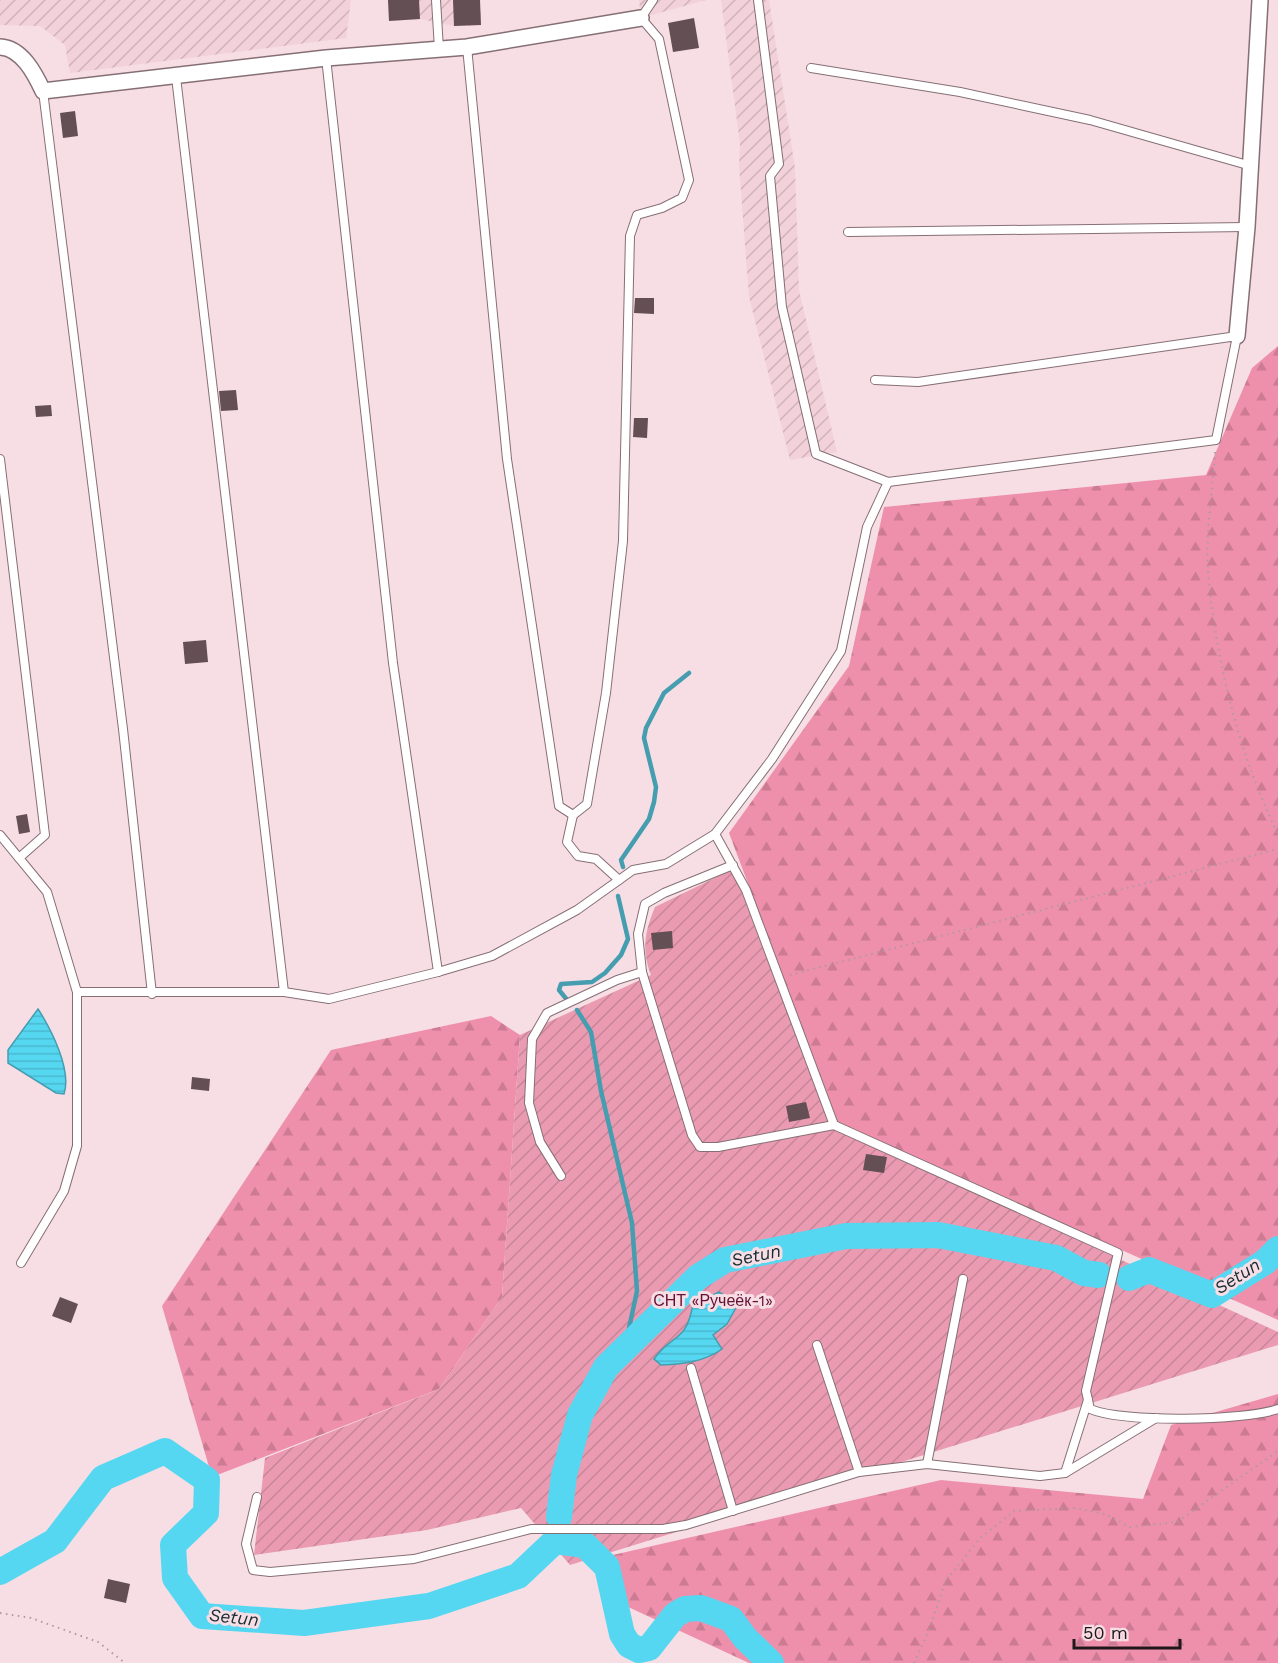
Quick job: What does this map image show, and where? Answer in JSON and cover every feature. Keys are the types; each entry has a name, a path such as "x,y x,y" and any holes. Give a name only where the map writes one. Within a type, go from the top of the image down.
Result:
{"street":[{"path":"1237,336 1247,227 1260,0"},
{"path":"0,47 6,48 31,66 43,91 326,58 467,47 641,18"}],"lane":[{"path":"436,0 440,49"},
{"path":"619,880 596,859 578,856 567,842 573,815 586,804 606,693 623,541 630,236 637,215 662,208 682,198 689,180 659,39 641,18 653,0"},
{"path":"758,0 779,164 770,176 782,307 816,454 888,482 1216,440 1237,336 918,382 875,380"},
{"path":"467,47 507,459 559,806 573,815"},
{"path":"326,58 393,663 438,972"},
{"path":"811,68 960,92 1090,120 1251,166"},
{"path":"176,77 284,992"},
{"path":"43,91 123,729 152,994"},
{"path":"848,232 1247,227"},
{"path":"0,459 45,834 19,858"},
{"path":"77,992 152,994 284,992 329,999 492,956 577,910 633,870 666,864 715,834 772,759 841,651 867,527 888,482"},
{"path":"715,834 746,890 834,1125"},
{"path":"0,835 47,892 77,992 77,1146 64,1191 21,1263"},
{"path":"733,865 664,893 645,904 638,934 642,972 692,1135 700,1147 718,1147 834,1125 1118,1253 1086,1391 1090,1409 1106,1415 1156,1418 1259,1416 1278,1409"},
{"path":"561,1176 540,1142 529,1103 532,1039 547,1013 617,980 642,972"},
{"path":"927,1464 963,1279"},
{"path":"817,1345 859,1472"},
{"path":"691,1368 733,1511"},
{"path":"1065,1473 1088,1399"},
{"path":"257,1497 246,1544 253,1570 270,1572 414,1559 531,1529 663,1529 686,1525 859,1472 927,1464 1040,1476 1065,1473 1156,1418"}],"path":[{"path":"1216,440 1208,568 1223,672 1242,748 1278,834"},
{"path":"783,977 1278,849"},
{"path":"914,1663 930,1628 945,1582 980,1538 1014,1511 1075,1508 1105,1514 1130,1527 1178,1522 1278,1451"},
{"path":"0,1614 32,1618 98,1642 125,1663"}],"shaded area":[{"path":"0,0 351,0 346,38 70,73 65,45 40,26 0,25"},
{"path":"388,0 480,0 481,25 454,26 420,19 389,21"},
{"path":"639,0 706,0 641,18"},
{"path":"721,0 769,0 795,168 799,290 837,452 790,460 749,297 739,165 740,144"}],"green space":[{"path":"1278,346 1278,1320 838,1123 729,833 849,666 884,507 1206,475 1252,368"},
{"name":"СНТ «Ручеёк-1»","path":"733,869 830,1126 1278,1332 1278,1345 570,1565 521,1508 427,1530 254,1555 265,1458 439,1389 502,1297 520,1035 651,975 645,949 649,924 655,907"},
{"path":"491,1016 520,1035 502,1297 439,1389 212,1477 162,1306 331,1050"},
{"path":"1278,1394 1278,1663 749,1663 626,1606 591,1560 941,1480 1143,1499 1171,1425"}],"water":[{"path":"38,1009 49,1027 63,1062 66,1084 64,1094 56,1093 8,1063 8,1050"},
{"path":"719,1292 738,1304 727,1324 713,1335 722,1349 701,1360 685,1363 661,1365 654,1359 682,1332 690,1317 693,1304"}],"building":[{"path":"388,0 419,0 420,19 389,21"},
{"path":"453,0 480,0 481,25 454,26"},
{"path":"694,18 699,48 673,52 668,23"},
{"path":"75,111 78,136 63,138 60,113"},
{"path":"635,298 654,298 654,314 634,313"},
{"path":"236,390 238,410 221,411 219,391"},
{"path":"51,405 52,416 36,417 35,406"},
{"path":"634,418 648,418 647,438 633,437"},
{"path":"206,640 208,662 185,664 183,642"},
{"path":"27,814 30,832 19,834 16,816"},
{"path":"672,931 673,948 653,950 651,933"},
{"path":"192,1077 210,1079 209,1091 191,1089"},
{"path":"806,1102 810,1118 789,1122 786,1106"},
{"path":"866,1154 887,1157 884,1173 863,1170"},
{"path":"60,1297 78,1304 71,1323 52,1316"},
{"path":"108,1579 130,1584 126,1603 104,1598"}],"waterway":[{"path":"623,867 621,860 649,819 654,802 656,787 644,738 646,728 664,693 689,673"},
{"path":"568,1001 559,990 561,984 592,982 605,973 621,955 628,939 618,896"},
{"path":"577,1010 591,1032 601,1091 632,1223 637,1291 625,1347"},
{"name":"Setun","path":"559,1517 564,1475 580,1415 606,1367 698,1277 725,1260 846,1236 938,1235 1056,1258 1084,1273 1099,1275"},
{"name":"Setun","path":"1129,1278 1149,1270 1212,1295 1265,1262 1278,1249"},
{"name":"Setun","path":"0,1572 55,1541 103,1478 165,1451 207,1480 206,1513 173,1545 175,1578 202,1616 304,1623 429,1606 518,1576 555,1541 585,1545 607,1567 622,1634 629,1645 639,1650 649,1648 675,1615 685,1609 701,1608 731,1619 745,1638 771,1663"}]}
